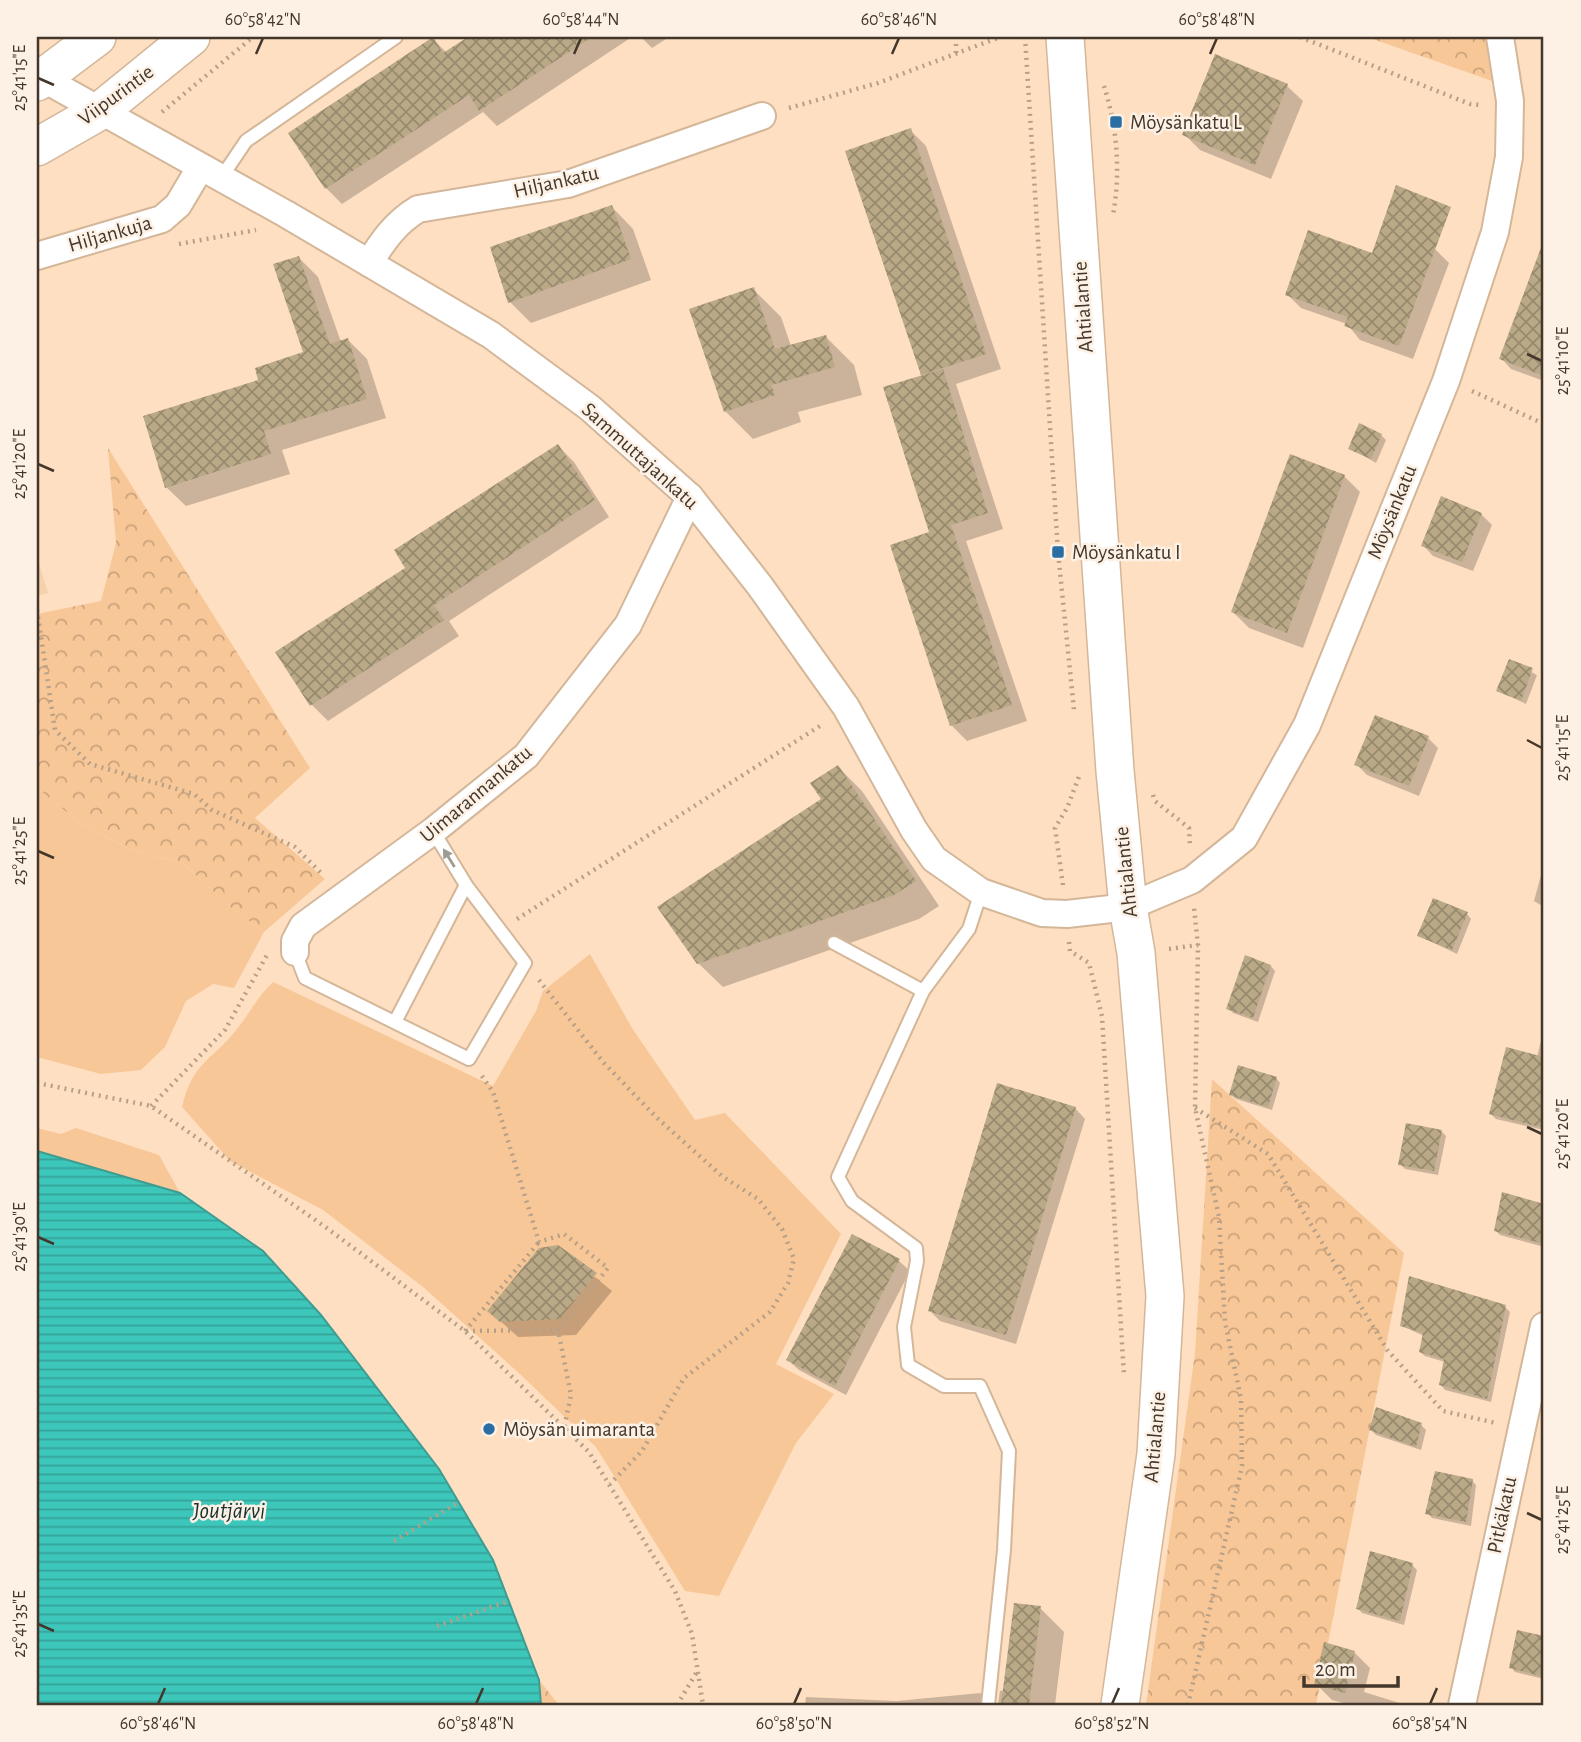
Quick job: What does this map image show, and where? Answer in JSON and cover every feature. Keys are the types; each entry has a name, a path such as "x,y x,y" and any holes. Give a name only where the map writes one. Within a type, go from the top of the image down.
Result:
{"main road":[{"path":"39,80 97,37"},
{"name":"Viipurintie","path":"37,147 100,111 191,37"},
{"name":"Ahtialantie","path":"1065,37 1114,757 1150,1099 1165,1296 1156,1454 1120,1705"}],"street":[{"name":"Möysänkatu","path":"1128,907 1192,880 1244,838 1307,725 1446,380 1495,232 1509,156 1510,107 1500,37"},
{"name":"Sammuttajankatu","path":"39,80 211,173 491,335 590,408 690,497 760,586 846,707 914,830 934,859 981,892 1042,913 1067,914 1128,907"},
{"name":"Hiljankatu","path":"369,263 388,233 401,219 418,209 568,184 762,116"},
{"name":"Hiljankuja","path":"37,256 162,219 211,173"},
{"name":"Uimarannankatu","path":"295,952 295,941 303,926 432,831 526,756 628,625 690,497"},
{"name":"Pitkäkatu","path":"1462,1705 1530,1416 1544,1326"}],"lane":[{"path":"211,173 246,141 396,37"},
{"path":"295,952 305,978 469,1059 525,963 502,929 466,885 432,831"},
{"path":"395,1022 466,885"},
{"path":"981,892 969,929 923,991 838,1177 852,1201 916,1248 917,1261 904,1326 908,1364 944,1385 980,1386 1009,1451 1004,1550 988,1705"},
{"path":"834,943 923,991"}],"path":[{"path":"956,37 956,53"},
{"path":"762,116 878,83 999,37"},
{"path":"1025,37 1058,552 1075,719"},
{"path":"1300,37 1471,104 1510,107"},
{"path":"1446,380 1544,424"},
{"path":"37,610 55,730 90,764 194,794 212,810 295,847 331,883"},
{"path":"502,929 721,791 846,707"},
{"path":"1079,760 1080,774 1067,808 1055,828 1070,951 1089,963 1102,1016 1124,1382"},
{"path":"1188,1705 1242,1466 1241,1399 1225,1322 1219,1217 1195,1108 1198,945"},
{"path":"151,1105 225,1030 268,953"},
{"path":"525,963 603,1062 656,1117 723,1177 758,1199 782,1228 794,1259 788,1283 770,1312 684,1378 642,1451 610,1484"},
{"path":"469,1059 494,1091 539,1242"},
{"path":"37,1083 151,1105 324,1226 466,1331 589,1452 610,1484 675,1591 692,1634 703,1705"},
{"path":"1195,1108 1268,1154 1388,1351 1443,1411 1530,1416"},
{"path":"466,1331 539,1242 564,1234 608,1268 558,1330"},
{"path":"466,1331 558,1330"},
{"path":"558,1330 571,1395 564,1428"},
{"path":"394,1541 459,1502"},
{"path":"437,1626 509,1601"},
{"path":"677,1705 699,1669"}],"shaded area":[{"path":"37,557 48,593 37,596"}],"green space":[{"path":"1367,37 1488,37 1495,82"},
{"path":"108,448 310,768 255,818 325,879 264,932 229,906 183,863 131,850 79,822 37,788 37,614 101,601 116,543"},
{"path":"37,788 79,822 131,850 183,863 229,906 264,932 234,988 213,984 186,1001 165,1047 141,1070 101,1074 37,1057"},
{"path":"590,954 632,1028 695,1120 725,1113 841,1234 776,1364 834,1394 796,1443 719,1596 685,1591 596,1447 521,1375 423,1287 323,1210 230,1161 182,1107 197,1071 228,1040 273,982 493,1086 536,1011 543,991"},
{"path":"1212,1079 1404,1253 1316,1705 1146,1705 1195,1353"},
{"path":"37,1128 61,1134 76,1128 159,1155 180,1193 37,1151"},
{"path":"539,1680 559,1705 541,1705"}],"water":[{"name":"Joutjärvi","path":"37,1151 180,1193 263,1251 321,1315 439,1469 493,1560 539,1680 541,1705 37,1705"}],"building":[{"path":"433,37 443,53 468,37 592,37 479,111 469,95 325,189 288,133"},
{"path":"1215,54 1288,84 1255,165 1182,135"},
{"path":"911,128 986,354 921,375 845,151"},
{"path":"1396,185 1451,207 1399,346 1344,326 1348,317 1285,295 1308,230 1372,253"},
{"path":"612,205 631,259 508,303 490,247"},
{"path":"1544,245 1544,376 1499,359"},
{"path":"299,256 330,344 348,338 367,399 264,431 271,454 165,488 143,416 258,380 255,368 303,352 273,264"},
{"path":"754,287 775,349 826,335 835,367 771,385 775,395 724,412 689,309"},
{"path":"943,369 988,513 951,525 1012,705 950,726 890,545 929,532 883,387"},
{"path":"1359,423 1382,434 1371,459 1348,449"},
{"path":"558,444 595,500 434,605 444,620 310,706 275,652 405,568 394,550"},
{"path":"1290,454 1345,475 1287,633 1231,612"},
{"path":"1441,496 1482,513 1462,562 1421,546"},
{"path":"1509,659 1533,668 1521,701 1496,691"},
{"path":"1375,715 1429,736 1409,786 1354,765"},
{"path":"838,765 916,881 894,895 697,964 657,907 821,799 810,783"},
{"path":"1433,898 1468,912 1452,950 1417,936"},
{"path":"1245,955 1271,965 1253,1018 1226,1009"},
{"path":"1506,1047 1544,1057 1544,1128 1489,1114"},
{"path":"1238,1065 1277,1077 1268,1107 1229,1095"},
{"path":"997,1083 1076,1107 1006,1335 928,1311"},
{"path":"1406,1123 1442,1130 1434,1171 1398,1165"},
{"path":"1502,1192 1544,1204 1544,1244 1494,1231"},
{"path":"852,1234 900,1259 835,1386 786,1360"},
{"path":"558,1245 597,1273 560,1319 500,1322 487,1311 539,1248"},
{"path":"1409,1276 1506,1305 1487,1399 1439,1385 1444,1359 1419,1352 1423,1333 1400,1326"},
{"path":"1376,1407 1422,1423 1416,1447 1369,1430"},
{"path":"1435,1471 1473,1479 1466,1522 1425,1514"},
{"path":"1370,1551 1413,1563 1400,1621 1356,1609"},
{"path":"1014,1603 1041,1606 1029,1705 1001,1705"},
{"path":"1517,1630 1544,1636 1544,1677 1509,1668"},
{"path":"1324,1642 1355,1651 1345,1693 1314,1685"}],"place":[{"name":"Möysänkatu L","path":"1116,122"},
{"name":"Möysänkatu I","path":"1058,552"},
{"name":"Möysän uimaranta","path":"489,1429"}]}
